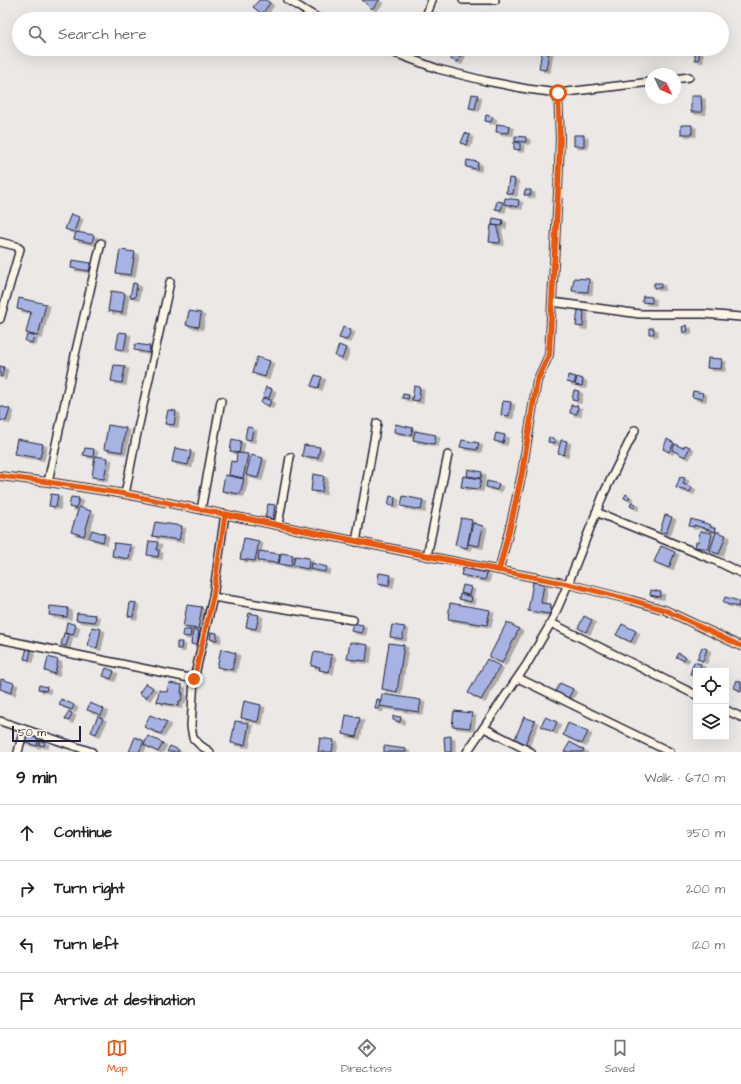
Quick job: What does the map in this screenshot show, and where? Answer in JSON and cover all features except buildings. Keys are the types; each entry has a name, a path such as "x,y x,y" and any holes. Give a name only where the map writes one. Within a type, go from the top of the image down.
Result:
{"street":[{"path":"288,0 308,12"},
{"path":"428,12 432,0"},
{"path":"463,0 495,0"},
{"path":"404,56 438,69 486,81 558,93 645,83"},
{"path":"681,78 689,77"},
{"path":"499,570 522,473 537,381 549,355 560,138 558,93"},
{"path":"0,242 16,246 20,250 0,319"},
{"path":"48,482 101,243"},
{"path":"125,494 170,282"},
{"path":"552,302 640,314 704,314 741,317"},
{"path":"201,510 221,401"},
{"path":"356,542 377,423"},
{"path":"467,752 518,678 551,623 596,512 635,430"},
{"path":"427,556 448,455"},
{"path":"278,525 290,457"},
{"path":"0,476 125,494 568,584 665,610 741,646"},
{"path":"596,512 714,560 741,573"},
{"path":"210,752 193,738 191,726 194,679 213,597 225,514"},
{"path":"213,597 353,620"},
{"path":"551,623 693,694"},
{"path":"0,639 194,679"},
{"path":"518,678 670,752"},
{"path":"729,711 741,717"},
{"path":"0,722 92,752"},
{"path":"484,728 530,752"},
{"path":"18,752 24,729"}],"cycle path":[{"path":"499,570 522,473 537,381 549,355 560,138 558,93"},
{"path":"0,476 125,494 568,584 665,610 741,646"}],"route":[{"path":"194,679 213,597 225,514 356,542 499,570 522,473 537,381 549,355 560,138 558,93"}]}
